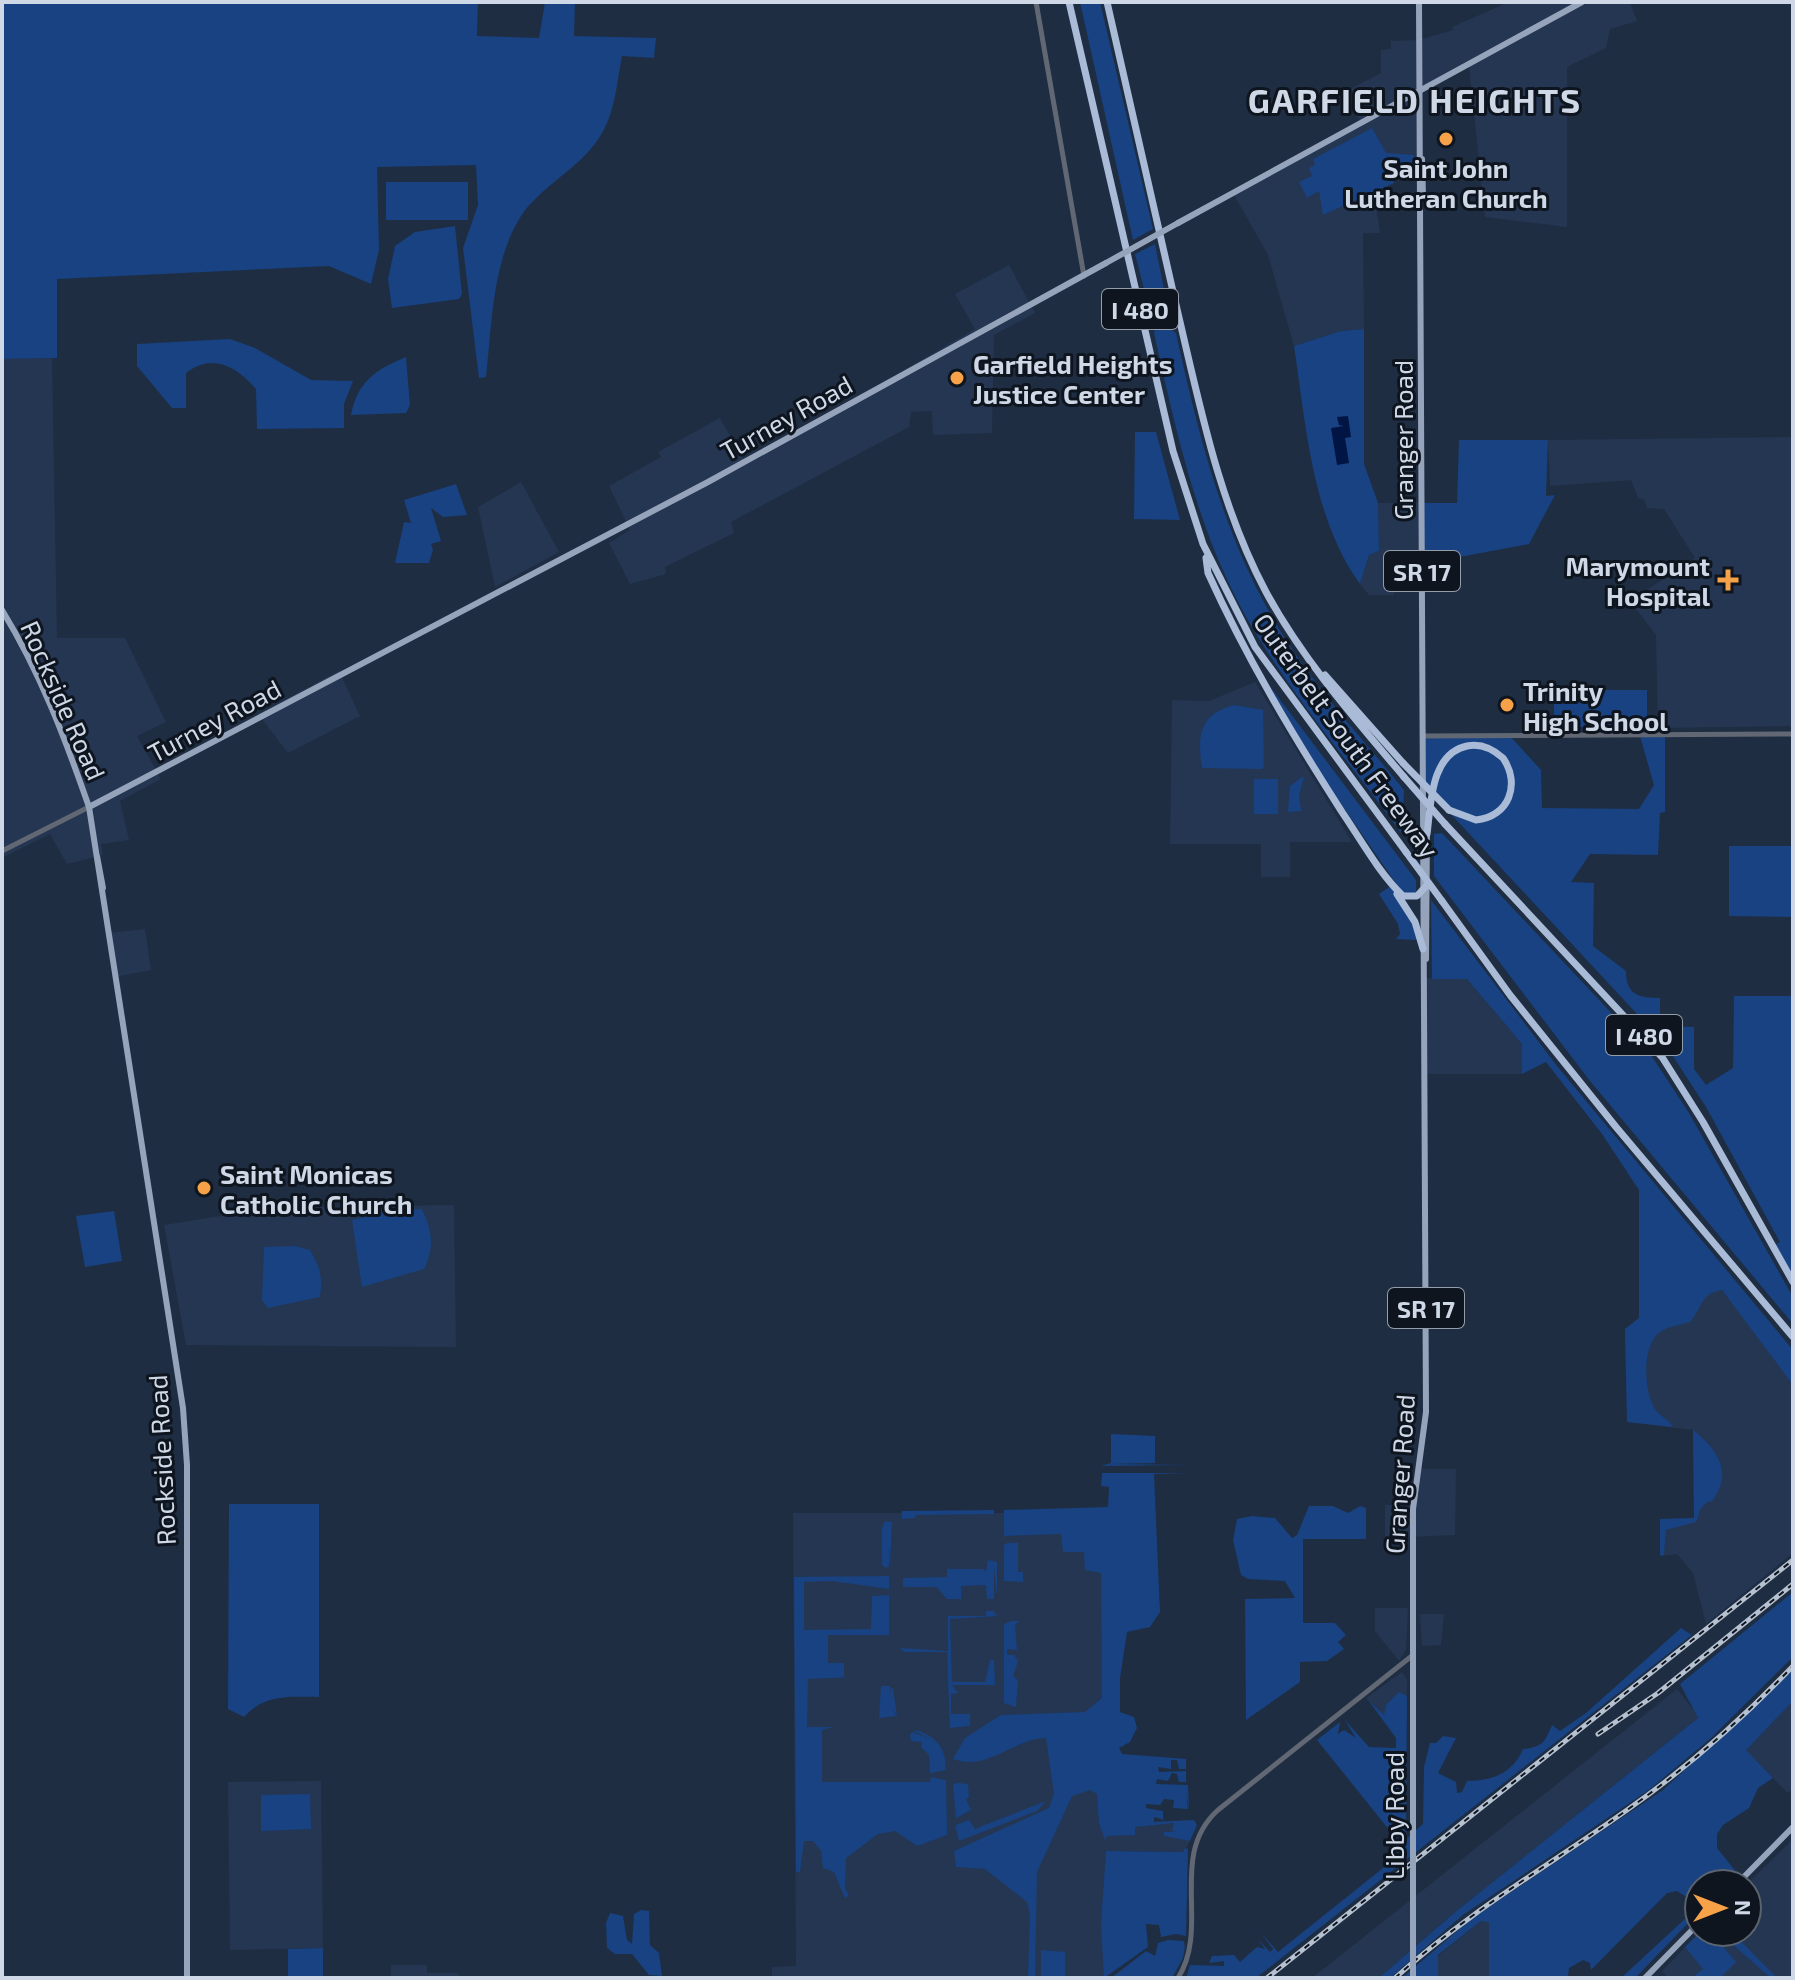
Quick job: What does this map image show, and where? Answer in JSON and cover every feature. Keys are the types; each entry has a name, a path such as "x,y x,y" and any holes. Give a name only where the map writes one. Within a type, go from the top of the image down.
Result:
{"highway":[{"name":"Outerbelt South Freeway","path":"1069,2 1173,451 1203,544 1230,602 1267,664 1510,995 1616,1127 1793,1337"},
{"name":"Outerbelt South Freeway","path":"1107,2 1220,482 1253,567 1304,654 1404,777 1662,1057 1703,1122 1793,1282"},
{"path":"1203,544 1208,573 1248,658 1290,732 1412,916 1423,949"},
{"path":"1304,654 1403,763 1449,810 1476,820 1500,810 1510,796 1513,783 1503,758 1479,745 1465,746 1449,756 1435,779 1427,834"},
{"path":"1381,868 1403,896 1414,897 1425,888"}],"main road":[{"name":"Granger Road","path":"1413,1655 1413,1504 1426,1412 1419,2"},
{"name":"Turney Road","path":"89,807 518,584 1582,2"},
{"name":"Rockside Road","path":"2,610 33,665 62,731 89,807 185,1429 187,1978"},
{"name":"Granger Road","path":"1423,747 1427,834 1424,964"},
{"name":"Libby Road","path":"1413,1655 1413,1978"},
{"path":"1753,1868 1793,1827"},
{"path":"1645,1978 1683,1939"}],"street":[{"path":"1036,2 1084,276"},
{"path":"1423,736 1793,734"},
{"name":"Turney Road","path":"2,851 89,807"},
{"path":"1178,1978 1189,1951 1191,1859 1201,1829 1221,1808 1413,1655"}],"shaded area":[{"path":"2,2 478,2 477,36 539,38 545,2 575,2 574,36 656,38 654,58 622,56 612,109 599,138 581,159 539,195 511,234 495,294 486,377 479,378 463,248 478,205 476,165 377,167 379,250 371,284 329,266 57,279 57,358 2,359"},
{"path":"1080,2 1100,2 1153,229 1133,240"},
{"path":"1509,2 1630,2 1637,21 1610,29 1606,48 1567,67 1567,227 1485,217 1469,66 1420,91 1419,163 1391,173 1394,183 1374,192 1380,233 1363,233 1364,329 1341,331 1294,346 1268,255 1233,193 1361,122 1344,92 1381,73 1381,50 1391,49 1391,41 1419,40 1453,30 1452,27"},
{"path":"1372,128 1386,153 1414,155 1414,166 1391,173 1394,183 1323,215 1319,191 1307,198 1299,182 1312,176 1309,168 1315,165 1313,159"},
{"path":"386,182 468,182 468,220 386,220"},
{"path":"455,226 462,294 459,299 392,308 388,279 395,246 415,232"},
{"path":"1155,244 1169,314 1162,320 1151,316 1135,254"},
{"path":"1009,265 1035,313 994,335 992,433 933,435 932,411 911,412 909,427 731,522 734,533 665,567 666,574 630,584 609,543 630,530 609,486 661,457 658,452 720,418 744,460 833,411 975,329 955,294"},
{"path":"1156,327 1167,327 1176,333 1207,458 1234,538 1251,577 1294,652 1404,790 1402,834 1294,691 1261,642 1222,569 1183,453 1154,333"},
{"path":"1364,329 1364,464 1378,503 1379,551 1369,555 1360,584 1344,558 1321,501 1294,346 1341,331"},
{"path":"230,339 255,348 311,380 353,381 344,404 344,428 257,429 256,389 241,374 215,363 196,367 186,373 186,408 172,408 137,366 137,344"},
{"path":"406,357 410,405 406,413 351,415 363,385 377,372"},
{"path":"52,358 57,638 125,638 166,722 137,736 161,779 120,801 129,840 101,844 103,855 67,864 50,834 2,858 2,359"},
{"path":"1348,416 1351,437 1345,438 1349,463 1337,465 1331,428 1344,426 1339,425 1337,417"},
{"path":"1135,432 1156,432 1180,520 1134,519"},
{"name":"Marymount Hospital","path":"1793,437 1793,726 1658,728 1656,635 1630,601 1695,558 1664,509 1647,508 1644,499 1638,498 1631,480 1550,486 1548,440"},
{"path":"1459,440 1548,440 1546,496 1555,495 1529,544 1422,564 1423,503 1457,503"},
{"path":"521,482 559,552 495,587 478,507"},
{"path":"456,484 467,515 443,517 431,508 441,541 431,544 433,550 429,563 395,563 404,522 411,523 404,500"},
{"path":"1378,503 1423,503 1422,582 1394,583 1394,595 1369,595 1360,584 1369,555 1379,551"},
{"path":"339,671 360,716 288,753 258,714"},
{"path":"1266,681 1416,880 1416,893 1403,893 1397,885 1324,779"},
{"path":"1255,682 1352,842 1290,842 1290,877 1261,877 1261,844 1170,844 1172,700 1209,701"},
{"path":"1554,690 1647,690 1647,727 1554,727"},
{"path":"1234,705 1263,710 1264,766 1262,769 1202,768 1200,746 1203,728 1214,714"},
{"path":"1423,736 1510,736 1541,770 1542,808 1639,809 1654,785 1640,736 1665,736 1665,812 1660,813 1658,855 1590,854 1571,882 1594,883 1593,946 1626,971 1628,985 1635,994 1660,998 1660,1026 1694,1027 1694,1069 1706,1085 1733,1068 1734,996 1793,996 1793,1282 1773,1246 1780,1242 1706,1107 1665,1044 1421,782"},
{"path":"1304,776 1299,796 1301,811 1288,812 1290,786"},
{"path":"1254,779 1278,779 1278,814 1254,814"},
{"path":"1442,833 1651,1055 1689,1113 1793,1297 1793,1324 1590,1081 1434,876 1434,834"},
{"path":"1729,846 1793,846 1793,917 1729,916"},
{"path":"1392,885 1411,915 1417,940 1396,939 1400,934 1398,924 1379,894"},
{"path":"1431,900 1557,1066 1793,1350 1793,1385 1722,1290 1706,1298 1690,1322 1660,1332 1650,1348 1646,1369 1648,1392 1657,1412 1673,1427 1627,1422 1625,1329 1639,1318 1639,1190 1602,1134 1546,1062 1522,1074 1522,1044 1467,979 1432,979"},
{"path":"145,929 151,970 115,977 108,933"},
{"path":"1424,978 1467,979 1522,1044 1522,1074 1423,1074"},
{"path":"1643,1195 1755,1330 1793,1385 1793,1553 1706,1624 1693,1573 1677,1554 1660,1556 1660,1519 1694,1518 1693,1430 1627,1422 1625,1329 1639,1318 1639,1196"},
{"path":"454,1205 456,1347 186,1345 164,1225 270,1208"},
{"path":"422,1209 431,1239 424,1269 362,1287 352,1220 389,1211"},
{"path":"114,1211 122,1261 85,1267 76,1216"},
{"path":"295,1246 310,1250 316,1262 321,1278 320,1297 268,1308 262,1300 264,1247"},
{"path":"1693,1430 1719,1459 1720,1487 1712,1501 1701,1508 1696,1522 1666,1530 1664,1555 1660,1556 1660,1519 1694,1518"},
{"path":"1111,1434 1155,1436 1155,1463 1111,1464 1189,1465 1101,1466 1111,1463"},
{"path":"1418,1469 1456,1469 1455,1535 1385,1538 1385,1505 1413,1504"},
{"path":"1102,1473 1189,1473 1154,1474 1160,1612 1150,1627 1127,1632 1120,1678 1120,1712 1134,1717 1137,1728 1130,1742 1119,1748 1122,1754 1186,1759 1186,1769 1179,1769 1177,1760 1171,1760 1171,1769 1158,1767 1159,1772 1186,1771 1186,1782 1179,1782 1177,1774 1172,1773 1168,1781 1157,1779 1156,1784 1188,1785 1189,1809 1186,1791 1188,1809 1173,1808 1174,1800 1164,1799 1160,1805 1146,1804 1146,1808 1163,1811 1163,1819 1167,1821 1154,1817 1154,1822 1194,1820 1197,1825 1190,1841 1164,1836 1164,1832 1176,1832 1172,1831 1174,1823 1135,1827 1135,1835 1106,1836 1106,1843 1099,1823 1097,1794 1090,1790 1072,1796 1037,1872 1035,1978 1028,1978 1030,1915 1027,1902 985,1869 956,1867 954,1851 1049,1808 1054,1794 1046,1738 1034,1739 978,1761 953,1759 965,1738 1001,1715 1085,1712 1102,1698 1101,1573 1085,1570 1084,1552 1063,1552 1061,1534 1004,1536 1004,1510 1108,1507 1109,1487 1101,1486"},
{"path":"229,1504 319,1504 319,1697 288,1697 269,1701 244,1717 228,1709"},
{"path":"1309,1506 1333,1506 1348,1513 1360,1506 1366,1508 1366,1539 1303,1539 1303,1623 1335,1623 1346,1635 1338,1642 1344,1649 1327,1661 1300,1662 1300,1682 1246,1720 1245,1599 1295,1598 1285,1581 1248,1579 1241,1575 1233,1540 1237,1519 1252,1516 1275,1518 1292,1538 1297,1535"},
{"path":"994,1510 994,1514 916,1515 915,1518 902,1519 902,1511"},
{"path":"793,1513 1103,1513 1101,1578 1113,1823 1194,1820 1195,1827 1185,1852 1106,1851 1105,1978 772,1978 772,1967 796,1966"},
{"path":"885,1521 892,1522 890,1569 890,1544 889,1566 886,1568 882,1565 882,1528"},
{"path":"1018,1543 1018,1572 1023,1572 1023,1582 1004,1581 1004,1545"},
{"path":"988,1560 997,1562 997,1596 994,1568 994,1599 987,1599 986,1585 961,1586 961,1599 947,1599 937,1587 903,1587 903,1578 947,1577 947,1569 983,1569 986,1572"},
{"path":"889,1576 889,1589 832,1581 804,1582 804,1630 871,1629 872,1596 889,1595 889,1635 828,1635 828,1663 844,1663 844,1677 854,1677 808,1679 807,1727 833,1727 822,1730 822,1782 930,1782 931,1777 946,1780 947,1835 917,1846 895,1831 878,1834 846,1858 845,1889 849,1895 845,1898 834,1872 823,1868 821,1851 813,1841 804,1841 800,1872 796,1872 794,1577"},
{"path":"1793,1592 1793,1657 1710,1739 1649,1790 1463,1915 1390,1978 1379,1978 1454,1913 1698,1718 1680,1684"},
{"path":"1375,1608 1408,1608 1406,1650 1399,1661 1375,1631"},
{"path":"986,1611 994,1611 997,1616 950,1619 952,1682 985,1682 990,1660 994,1660 995,1685 952,1685 958,1693 951,1694 951,1714 969,1714 970,1711 970,1726 950,1728 947,1652 904,1652 900,1648 948,1651 948,1616 986,1616"},
{"path":"1420,1614 1444,1614 1441,1645 1422,1646"},
{"path":"1019,1621 1015,1625 1017,1650 1007,1649 1007,1655 1014,1655 1018,1661 1013,1676 1018,1680 1016,1707 1004,1703 1004,1624"},
{"path":"1681,1628 1692,1635 1256,1978 1186,1978 1190,1965 1224,1966 1224,1961 1209,1963 1212,1956 1234,1955 1240,1962 1257,1947 1265,1949 1258,1939 1270,1952 1273,1949 1261,1933 1278,1952 1398,1856 1390,1831 1317,1740 1340,1722 1338,1734 1344,1730 1356,1738 1344,1719 1369,1747 1396,1748 1396,1738 1368,1700 1384,1715 1386,1705 1399,1692 1407,1696 1406,1839 1423,1824 1424,1767 1430,1743 1436,1743 1443,1736 1456,1738 1438,1773 1456,1782 1457,1793 1462,1792 1467,1781 1493,1777 1507,1770 1523,1749 1543,1742 1552,1725 1560,1731 1586,1713"},
{"path":"1793,1670 1793,1701 1746,1750 1773,1778 1758,1788 1749,1808 1723,1825 1717,1834 1717,1848 1733,1868 1683,1868 1683,1895 1677,1891 1667,1893 1591,1970 1590,1963 1583,1960 1569,1968 1568,1976 1562,1978 1489,1978 1489,1922 1481,1921 1438,1955 1438,1978 1402,1978 1471,1919 1663,1790"},
{"path":"1402,1672 1407,1679 1407,1696 1399,1694 1389,1702 1384,1716 1366,1698"},
{"path":"881,1686 890,1686 890,1696 891,1687 893,1689 897,1716 893,1708 896,1716 879,1718"},
{"path":"1677,1689 1699,1717 1454,1913 1379,1978 1312,1978"},
{"path":"1793,1701 1793,1788 1788,1793 1745,1750"},
{"path":"916,1730 930,1736 939,1744 946,1770 930,1773 929,1755 921,1747 922,1742 911,1741 910,1735 912,1732 931,1739"},
{"path":"321,1781 323,1948 230,1950 228,1782"},
{"path":"953,1784 968,1784 969,1797 966,1799 971,1810 956,1818"},
{"path":"310,1794 311,1829 261,1831 261,1795"},
{"path":"1046,1801 1037,1811 959,1841 956,1828 954,1840 956,1825 969,1820 975,1829"},
{"path":"1793,1839 1793,1978 1668,1978 1662,1971 1684,1948 1763,1948 1763,1868"},
{"path":"1185,1848 1188,1849 1186,1936 1161,1937 1159,1925 1146,1924 1148,1947 1104,1978 1101,1924 1106,1851 1183,1852"},
{"path":"641,1910 649,1911 650,1945 659,1953 662,1976 649,1975 632,1954 615,1954 607,1948 606,1923 610,1913 623,1916 627,1940 632,1944 634,1914"},
{"path":"1481,1921 1489,1921 1489,1978 1438,1978 1438,1956"},
{"path":"1683,1921 1683,1928 1635,1978 1621,1978"},
{"path":"1184,1941 1184,1947 1186,1941 1183,1958 1172,1978 1111,1978 1146,1951 1155,1956 1158,1943"},
{"path":"323,1948 323,1978 288,1978 288,1949"},
{"path":"1686,1948 1724,1948 1736,1962 1720,1978 1694,1976 1703,1969"},
{"path":"1736,1948 1748,1948 1777,1978 1771,1978"},
{"path":"1041,1950 1065,1952 1065,1978 1041,1978"},
{"path":"391,1965 427,1965 427,1973 458,1973 459,1978 391,1978"}],"railway":[{"path":"1267,1978 1793,1560"},
{"path":"1598,1734 1658,1693 1793,1584"},
{"path":"1395,1978 1451,1932 1627,1810 1693,1760 1793,1666"}],"place":[{"name":"Saint John Lutheran Church","path":"1446,139"},
{"name":"Garfield Heights Justice Center","path":"957,378"},
{"name":"Marymount Hospital","path":"1728,580"},
{"name":"Trinity High School","path":"1507,705"},
{"name":"Saint Monicas Catholic Church","path":"204,1188"}],"district":[{"name":"GARFIELD HEIGHTS","path":"1415,99"}]}
